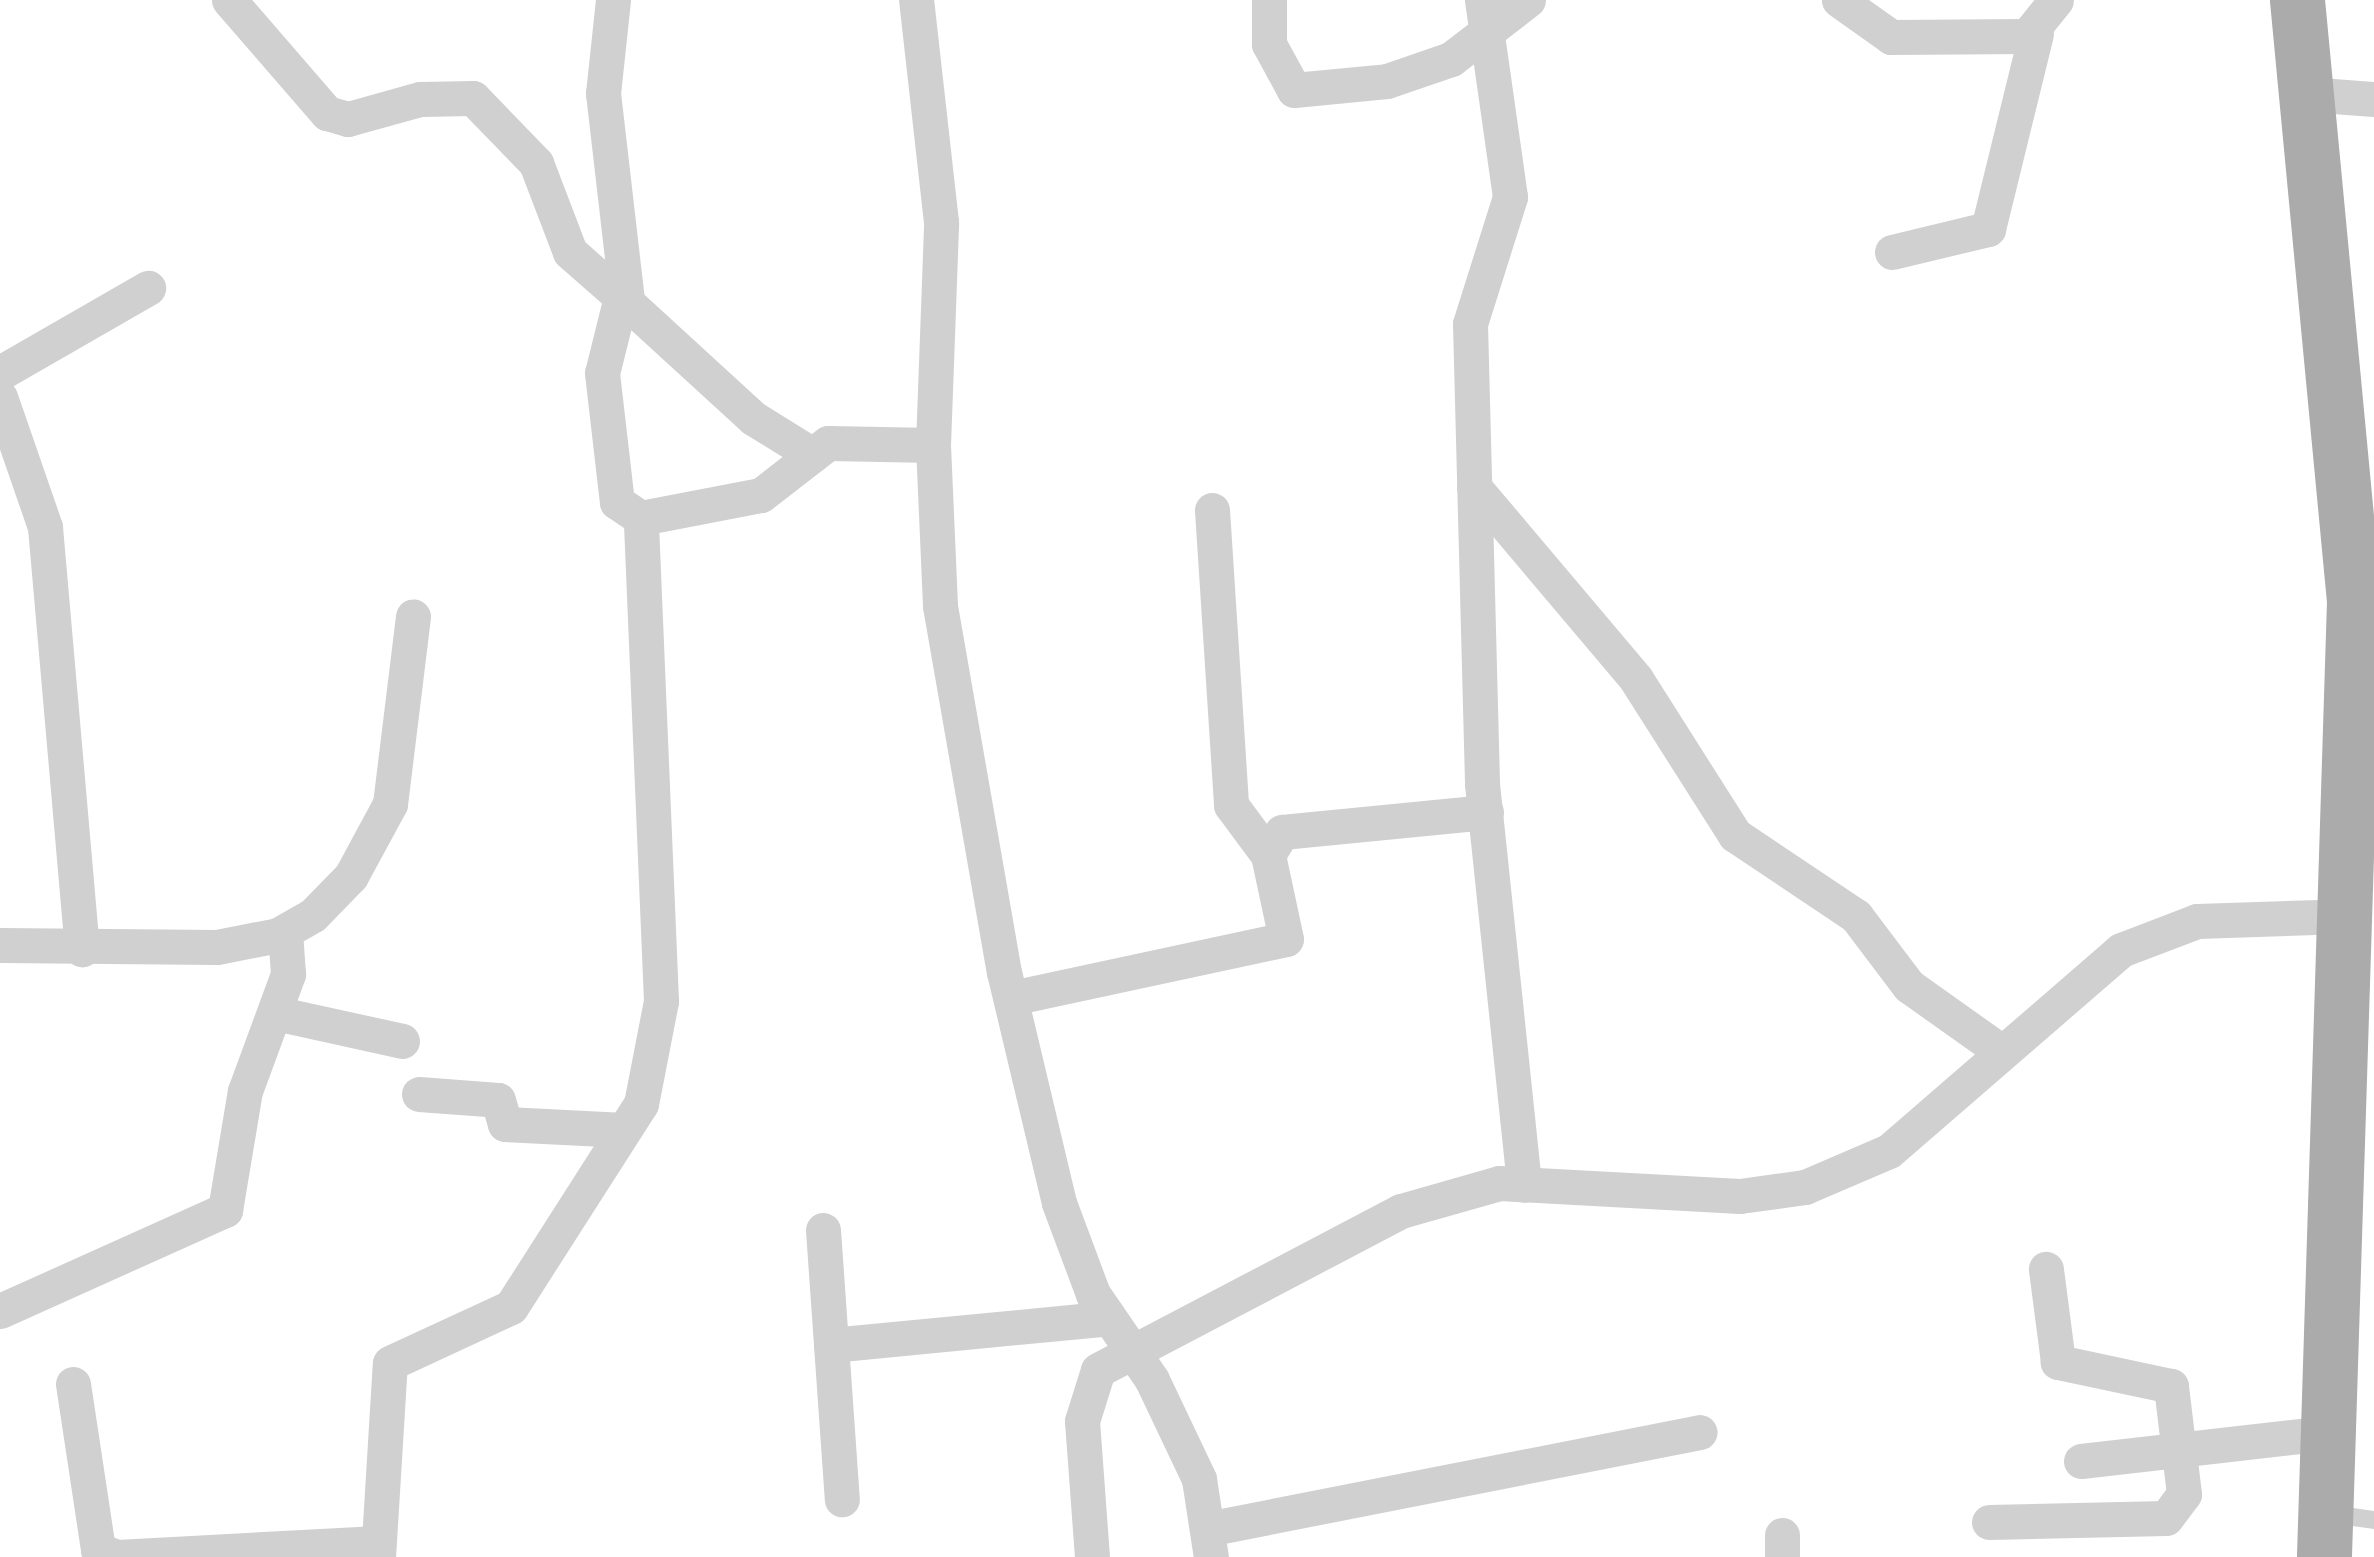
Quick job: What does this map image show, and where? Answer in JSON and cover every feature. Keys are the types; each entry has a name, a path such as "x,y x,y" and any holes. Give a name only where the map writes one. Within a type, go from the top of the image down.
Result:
{"main road":[{"path":"2297,0 2363,645 2354,942 2328,1433 2341,1530"}],"street":[{"path":"229,0 327,113 348,118 420,99 473,98 498,114 536,163 570,252 753,418 812,455"},
{"path":"613,0 602,93 624,300 602,373 618,502 641,518 761,494 828,443 933,444"},
{"path":"916,0 941,222 933,444 940,606 1010,998 1059,1202 1109,1318 1132,1350 1199,1479 1209,1543 1700,1432"},
{"path":"1269,0 1269,44 1294,90 1387,81 1451,59 1484,17 1528,0"},
{"path":"1839,0 1890,37 2036,34"},
{"path":"1892,252 1988,229 2036,34 2056,0"},
{"path":"1484,17 1510,198 1473,294 1474,487 1486,812 1524,1184"},
{"path":"2306,94 2374,100"},
{"path":"0,373 148,288"},
{"path":"0,396 46,526 82,949"},
{"path":"1474,487 1636,679 1735,835 1856,916 1909,986 2002,1052"},
{"path":"1010,998 1286,940 1268,855 1231,805 1212,510"},
{"path":"74,1384 98,1550 117,1556 378,1550 390,1363 511,1306 641,1104 660,1001 641,518"},
{"path":"0,946 217,947 284,932 350,876 390,804 414,616"},
{"path":"1268,855 1282,832 1486,812"},
{"path":"1092,1557 1083,1402 1098,1370 1401,1211 1454,1192 1524,1184 1740,1196 1804,1188 1889,1152 2120,950 2162,930 2354,942"},
{"path":"0,1312 225,1210 245,1091 288,974 284,932"},
{"path":"275,1013 402,1042"},
{"path":"419,1094 498,1100 505,1124 624,1130"},
{"path":"822,1230 842,1499"},
{"path":"1990,1522 2166,1518 2184,1494 2177,1450 2176,1399 2162,1379 2070,1372 2058,1362 2046,1269"},
{"path":"832,1345 1109,1318"},
{"path":"2081,1461 2328,1433"}]}
